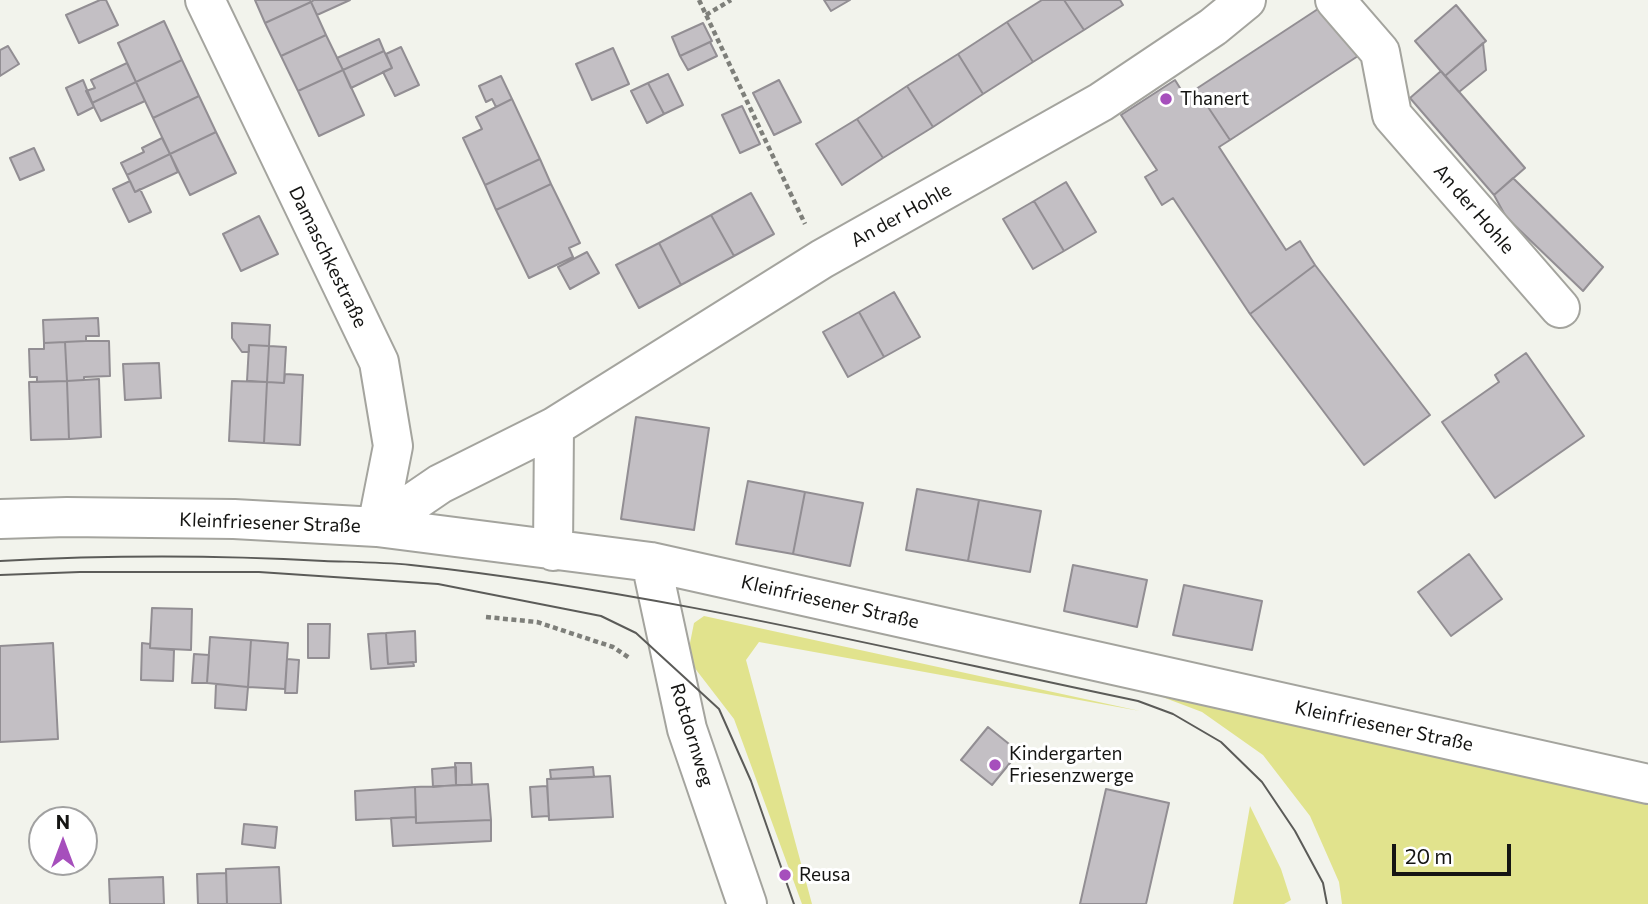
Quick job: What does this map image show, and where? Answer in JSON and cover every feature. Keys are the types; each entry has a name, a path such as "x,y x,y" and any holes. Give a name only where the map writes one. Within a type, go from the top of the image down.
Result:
{"street":[{"name":"Damaschkestraße","path":"205,0 379,362 393,446 377,527"},
{"name":"An der Hohle","path":"377,527 440,484 554,427 822,260 1101,102 1204,14 1246,0"},
{"name":"An der Hohle","path":"1335,0 1380,52 1392,115 1560,308"},
{"path":"553,551 554,427"},
{"name":"Kleinfriesener Straße","path":"0,519 234,519 377,527 651,562 1648,784"},
{"name":"Rotdornweg","path":"651,562 687,729 747,904"}],"path":[{"path":"699,0 822,260"},
{"path":"706,15 731,0"},
{"path":"486,617 537,622 612,647 678,690"}],"green space":[{"path":"704,616 1140,711 759,642 746,660 812,904 802,904 734,719 687,658 694,623"},
{"path":"1136,687 1648,802 1648,904 1342,904 1339,882 1310,816 1263,755 1202,712"},
{"path":"1250,806 1281,869 1291,900 1284,904 1233,904"}],"building":[{"path":"100,0 106,0 118,25 79,43 66,15"},
{"path":"255,0 310,0 311,2 265,23"},
{"path":"350,0 317,15 311,2"},
{"path":"824,0 850,0 831,11"},
{"path":"1042,0 1064,0 1084,30 1033,62 1007,22"},
{"path":"1064,0 1120,0 1123,5 1084,30"},
{"path":"311,2 326,35 281,56 265,23"},
{"path":"1324,5 1358,56 1230,140 1196,89"},
{"path":"1456,5 1486,41 1445,76 1415,41"},
{"path":"164,21 182,60 136,82 118,43"},
{"path":"1007,22 1033,62 983,94 958,54"},
{"path":"703,23 712,41 680,56 672,37"},
{"path":"326,35 343,70 298,91 281,56"},
{"path":"379,39 384,51 343,70 337,58"},
{"path":"710,42 717,56 688,70 680,56"},
{"path":"1483,43 1486,70 1459,92 1445,76"},
{"path":"8,46 19,64 0,76 0,50"},
{"path":"401,47 419,85 395,96 383,72 392,68 386,54"},
{"path":"613,48 629,84 592,100 576,64"},
{"path":"384,51 392,68 351,88 343,70"},
{"path":"958,54 983,94 933,127 907,86"},
{"path":"182,60 199,96 153,118 136,82"},
{"path":"127,63 136,82 92,103 86,91 95,88 91,80"},
{"path":"343,70 364,115 319,136 298,91"},
{"path":"1441,71 1525,168 1494,195 1410,98"},
{"path":"668,74 683,105 664,114 648,83"},
{"path":"501,76 512,99 496,107 492,99 486,102 479,86"},
{"path":"83,80 94,107 78,115 66,88"},
{"path":"779,80 801,122 774,135 753,93"},
{"path":"1175,80 1185,96 1196,89 1230,140 1219,147 1286,250 1300,241 1315,265 1250,314 1173,198 1162,205 1145,177 1157,170 1121,115"},
{"path":"136,82 145,101 101,121 92,103"},
{"path":"648,83 664,114 647,123 631,91"},
{"path":"907,86 933,127 883,158 857,119"},
{"path":"199,96 216,132 170,154 153,118"},
{"path":"512,99 540,159 485,185 463,138 482,129 476,117"},
{"path":"742,106 760,144 740,153 722,115"},
{"path":"857,119 883,158 842,185 816,144"},
{"path":"216,132 236,173 190,195 170,154"},
{"path":"162,138 170,154 127,175 121,163 144,152 142,148"},
{"path":"34,148 44,170 20,180 10,158"},
{"path":"170,154 178,172 135,192 127,175"},
{"path":"540,159 551,184 496,210 485,185"},
{"path":"1513,178 1603,267 1583,291 1506,217 1494,195"},
{"path":"130,181 135,192 140,189 151,212 129,222 113,189"},
{"path":"1066,182 1096,232 1064,251 1034,201"},
{"path":"551,184 580,243 569,248 573,257 529,278 496,210"},
{"path":"751,193 774,234 734,256 711,215"},
{"path":"1034,201 1064,251 1033,269 1003,219"},
{"path":"711,215 734,256 681,285 659,243"},
{"path":"259,216 278,254 241,271 223,234"},
{"path":"659,243 681,285 639,308 616,265"},
{"path":"587,252 599,273 570,289 558,267"},
{"path":"1315,265 1430,415 1364,465 1250,314"},
{"path":"894,292 920,337 884,357 859,312"},
{"path":"859,312 884,357 848,377 823,332"},
{"path":"98,318 99,336 86,336 86,341 44,343 43,320"},
{"path":"232,323 270,325 269,346 249,345 249,352 242,352 232,338"},
{"path":"109,341 110,376 67,381 65,342"},
{"path":"65,342 67,381 37,382 37,377 30,377 29,349 44,349 44,343"},
{"path":"249,345 269,346 267,382 247,381"},
{"path":"269,346 286,347 284,383 267,382"},
{"path":"1526,353 1584,436 1495,498 1442,422 1499,382 1495,375"},
{"path":"159,363 161,398 125,400 123,364"},
{"path":"285,374 303,375 300,445 264,443 267,382 284,383"},
{"path":"99,379 101,437 69,439 67,381"},
{"path":"67,381 69,439 31,440 29,382"},
{"path":"232,381 267,382 264,443 229,441"},
{"path":"636,417 709,428 694,530 621,519"},
{"path":"748,481 805,492 793,554 736,544"},
{"path":"917,489 979,500 968,561 906,550"},
{"path":"805,492 863,503 850,566 793,554"},
{"path":"979,500 1041,511 1030,572 968,561"},
{"path":"1469,554 1502,599 1451,636 1418,592"},
{"path":"1073,565 1147,580 1137,627 1064,611"},
{"path":"1184,585 1262,601 1252,650 1173,635"},
{"path":"152,608 192,609 191,650 150,648"},
{"path":"308,624 330,624 329,658 308,658"},
{"path":"415,631 416,662 388,664 386,633"},
{"path":"386,633 388,664 413,662 414,666 371,669 368,634"},
{"path":"210,637 251,640 248,687 207,683"},
{"path":"251,640 288,643 285,689 248,687"},
{"path":"53,643 58,739 0,742 0,646"},
{"path":"142,643 150,644 150,648 174,650 173,681 141,680"},
{"path":"194,654 209,655 207,683 192,683"},
{"path":"287,659 299,660 297,693 285,693"},
{"path":"216,684 248,687 246,710 215,708"},
{"path":"988,727 1019,752 992,785 961,760"},
{"path":"455,763 471,763 472,785 456,785"},
{"path":"456,767 456,785 433,787 432,769"},
{"path":"593,767 594,777 551,779 550,770"},
{"path":"610,776 613,817 549,820 547,779"},
{"path":"488,784 491,820 416,823 415,787"},
{"path":"547,786 549,816 532,817 530,787"},
{"path":"415,787 416,817 356,820 355,791"},
{"path":"1106,789 1169,803 1146,904 1080,904"},
{"path":"416,817 416,823 491,820 491,841 393,846 391,818"},
{"path":"244,824 277,827 275,848 242,844"},
{"path":"279,867 281,904 227,904 226,869"},
{"path":"226,873 227,904 198,904 197,874"},
{"path":"163,877 164,904 110,904 109,879"}],"tram line":[{"path":"0,561 162,556 243,558 400,564 503,576 685,606 1138,701 1173,714 1221,742 1262,782 1295,831 1323,883 1327,904"},
{"path":"0,575 259,572 438,584 601,616 636,633 719,709 751,781 794,904"}],"place":[{"name":"Thanert","path":"1166,99"},
{"name":"Kindergarten Friesenzwerge","path":"995,765"},
{"name":"Reusa","path":"785,875"}]}
